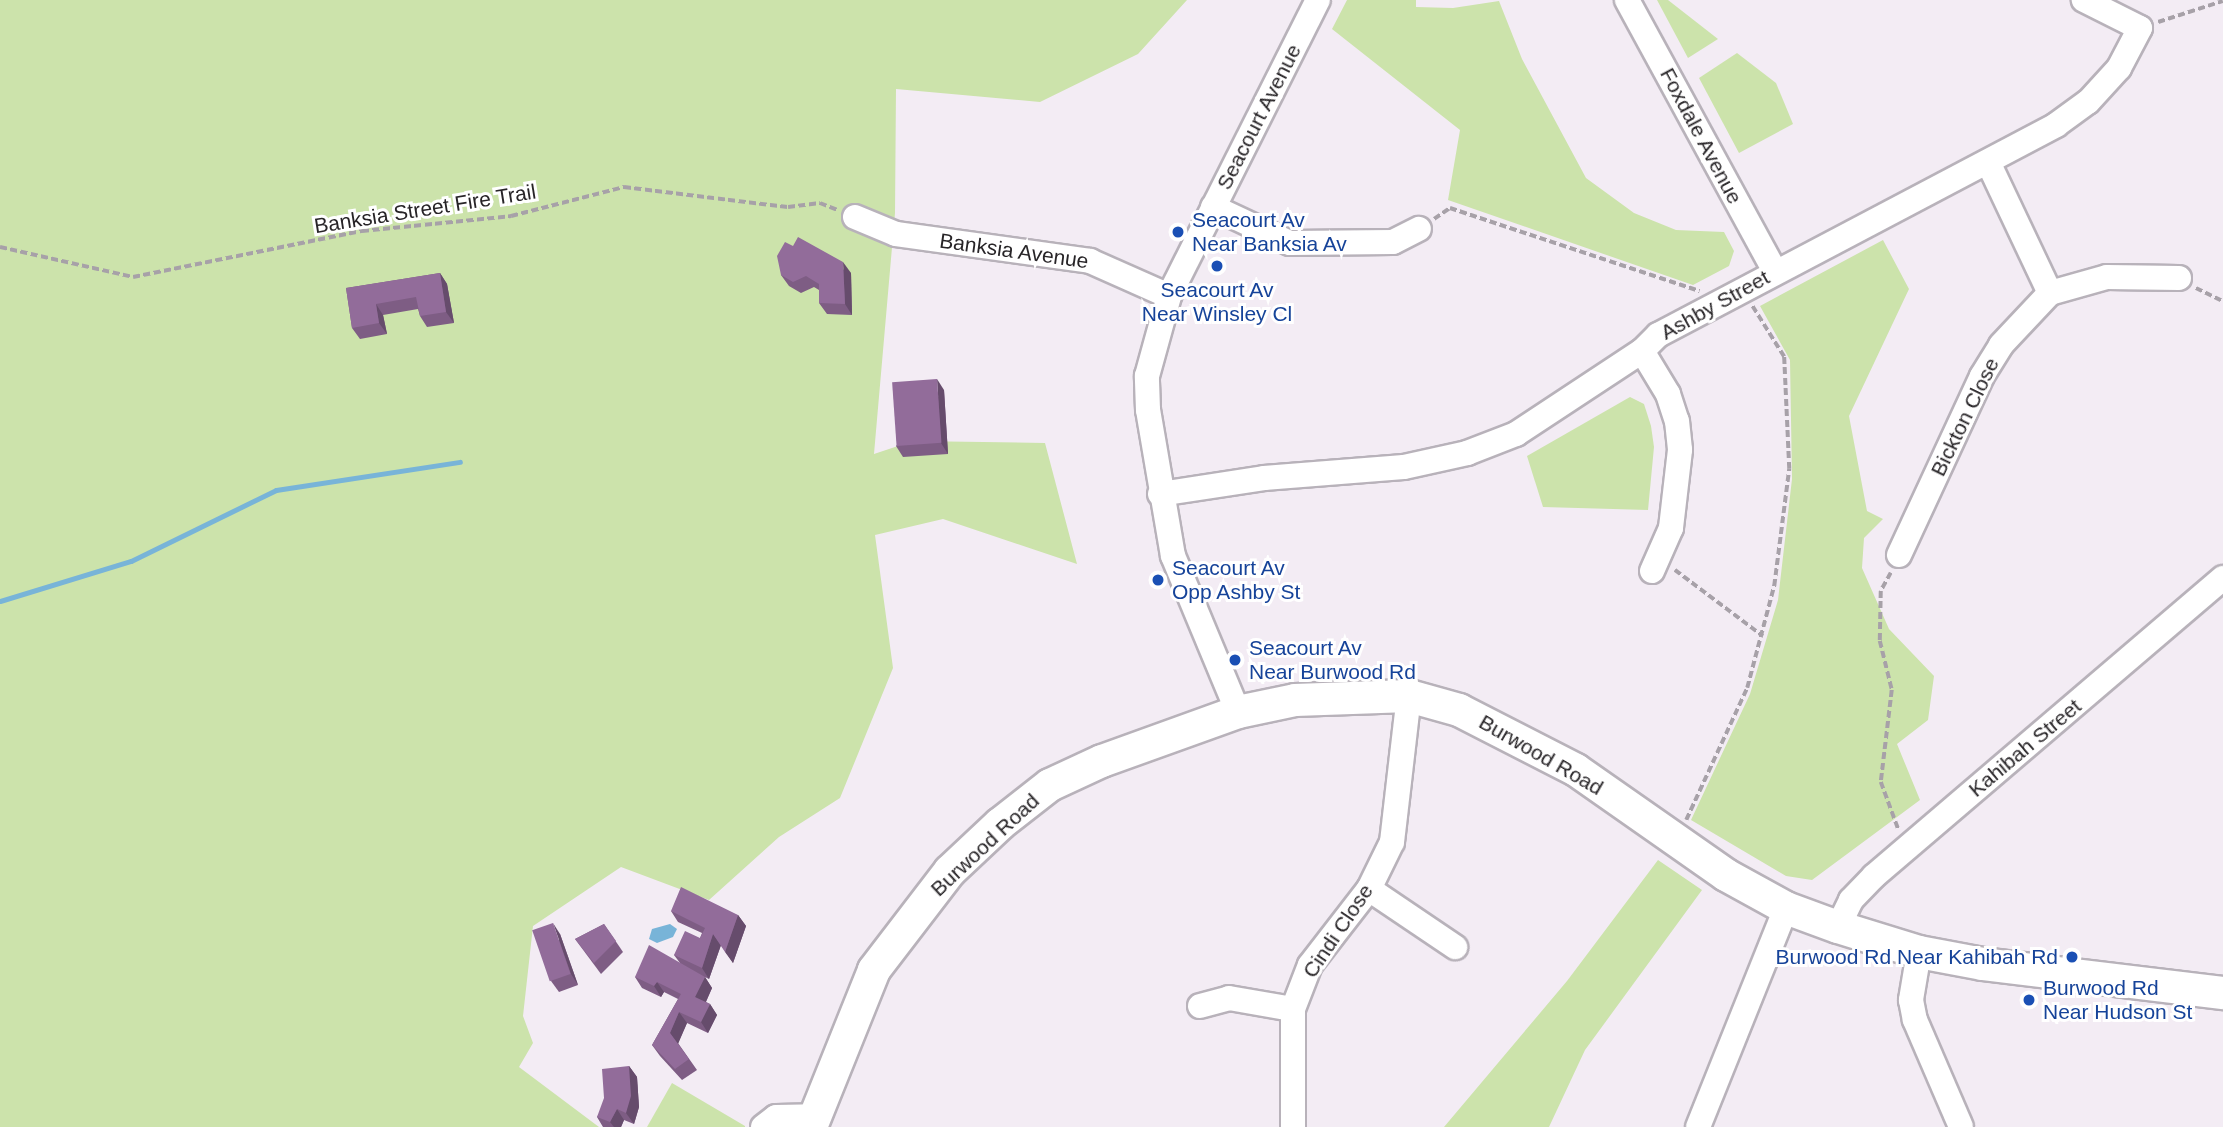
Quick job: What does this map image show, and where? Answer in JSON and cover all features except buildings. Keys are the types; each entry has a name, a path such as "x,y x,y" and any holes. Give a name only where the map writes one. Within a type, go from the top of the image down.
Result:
{"main road":[{"name":"Burwood Road","path":"813,1122 874,970 950,871 1050,785 1166,736 1238,712 1294,701 1409,696 1459,710 1517,736 1576,770 1677,841 1786,908 1838,928 1919,952 2223,993"}],"street":[{"name":"Seacourt Avenue","path":"1238,712 1184,591 1160,494 1147,376 1154,339 1169,296 1318,0"},
{"name":"Foxdale Avenue","path":"1627,0 1775,272"},
{"path":"2084,0 2140,27"},
{"name":"Ashby Street","path":"1160,494 1264,478 1404,467 1467,453 1516,434 1642,351 1658,335 2056,125 2088,102 2119,68 2140,27"},
{"path":"1988,162 2050,293 2107,277 2179,278"},
{"path":"1213,207 1290,243 1393,242 1419,229"},
{"name":"Banksia Avenue","path":"855,217 896,234 1099,264 1169,296"},
{"name":"Bickton Close","path":"1899,555 1982,376 2001,345 2050,293"},
{"path":"1642,351 1668,394 1680,450 1671,528 1652,571"},
{"name":"Kahibah Street","path":"1838,928 1851,900 1905,849 2223,578"},
{"name":"Cindi Close","path":"1293,1127 1293,1009 1310,965 1369,889 1396,824 1409,696"},
{"path":"1369,889 1455,947"},
{"path":"1698,1127 1786,908"},
{"path":"1919,952 1912,1000 1915,1020 1961,1127"},
{"path":"1200,1006 1229,998 1293,1009"},
{"path":"763,1127 776,1117 813,1122"}],"path":[{"path":"2140,27 2223,1"},
{"name":"Banksia Street Fire Trail","path":"0,247 133,277 362,231 511,216 624,187 788,207 820,203 855,217"},
{"path":"1419,229 1450,208 1733,294 1784,357 1789,470 1774,586 1763,636 1747,688 1677,841"},
{"path":"2179,278 2223,301"},
{"path":"1899,555 1881,591 1880,641 1892,690 1881,782 1905,849"},
{"path":"1652,571 1679,570 1763,636"}],"green space":[{"path":"0,0 1187,0 1138,54 1040,102 896,89 895,213 874,454 913,441 1045,443 1077,564 943,519 875,535 893,668 840,798 779,837 709,900 621,867 533,926 523,1016 533,1043 519,1067 599,1127 0,1127"},
{"path":"1347,0 1416,0 1416,7 1453,8 1499,1 1522,59 1586,178 1634,213 1676,230 1724,232 1734,251 1729,266 1693,285 1448,200 1460,130 1332,29"},
{"path":"1657,0 1668,0 1718,39 1688,58"},
{"path":"1737,53 1776,83 1793,124 1739,153 1699,78"},
{"path":"1883,240 1909,289 1849,416 1867,511 1883,519 1864,538 1862,568 1889,629 1934,676 1928,720 1897,744 1920,800 1812,880 1786,876 1691,820 1750,694 1778,600 1792,479 1790,360 1760,306"},
{"path":"1630,397 1644,404 1651,426 1654,447 1648,510 1543,507 1527,456"},
{"path":"1658,860 1702,890 1585,1050 1549,1127 1444,1127 1567,981"},
{"path":"672,1083 745,1126 745,1127 647,1127"}],"water":[{"path":"670,924 677,929 673,937 657,943 649,939 652,929"}],"waterway":[{"path":"0,601 131,561 276,490 460,462"}],"place":[{"name":"Seacourt Av Near Banksia Av","path":"1178,232"},
{"name":"Seacourt Av Near Winsley Cl","path":"1217,266"},
{"name":"Seacourt Av Opp Ashby St","path":"1158,580"},
{"name":"Seacourt Av Near Burwood Rd","path":"1235,660"},
{"name":"Burwood Rd Near Kahibah Rd","path":"2072,957"},
{"name":"Burwood Rd Near Hudson St","path":"2029,1000"}]}
